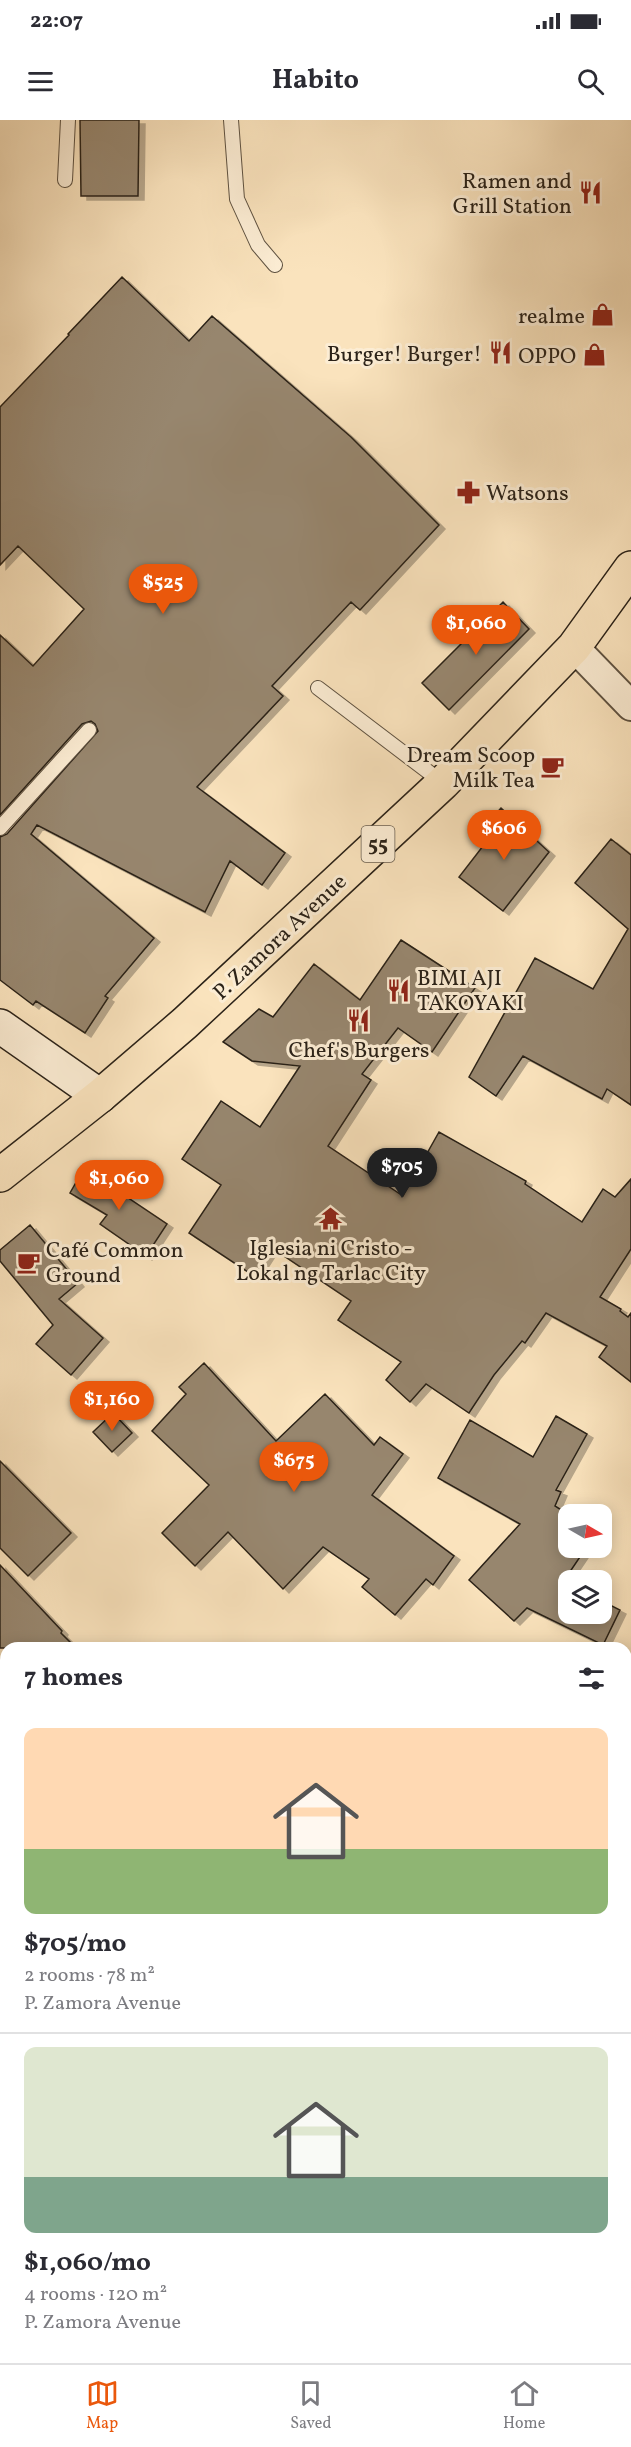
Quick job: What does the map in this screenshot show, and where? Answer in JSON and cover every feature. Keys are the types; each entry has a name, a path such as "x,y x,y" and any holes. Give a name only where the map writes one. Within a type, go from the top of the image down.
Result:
{"highway":[{"name":"P. Zamora Avenue","path":"0,1175 100,1096 185,1023 443,783 574,647 631,568"}],"street":[{"path":"574,647 631,706"},
{"path":"0,1026 100,1096"}],"lane":[{"path":"65,180 68,120"},
{"path":"231,120 237,199 258,245 276,265"},
{"path":"318,688 443,783"},
{"path":"0,828 89,730"}],"building":[{"path":"80,120 139,120 138,196 81,196"},
{"path":"122,277 189,341 212,316 351,437 439,525 360,610 351,602 272,686 283,696 197,787 285,853 262,885 230,861 205,912 37,825 31,834 154,938 105,996 108,998 85,1033 36,1001 33,1005 0,980 0,837 7,834 98,731 91,721 82,724 0,815 0,635 33,666 84,609 18,546 0,565 0,407"},
{"path":"503,602 529,629 449,710 422,683"},
{"path":"501,808 549,852 503,911 459,877 490,837 482,829"},
{"path":"611,839 631,855 631,1105 607,1089 602,1099 523,1056 496,1096 469,1077 535,958 593,989 628,929 575,883"},
{"path":"401,940 475,988 432,1052 398,1028 362,1074 371,1080 328,1146 403,1196 439,1132 526,1181 525,1184 582,1222 603,1189 615,1197 631,1179 631,1249 600,1297 621,1309 620,1311 628,1317 631,1313 631,1382 599,1357 607,1346 546,1313 525,1343 522,1341 494,1375 469,1413 426,1384 410,1402 386,1380 401,1362 338,1320 351,1301 272,1248 254,1276 189,1233 221,1185 182,1159 221,1101 260,1127 300,1066 252,1061 223,1042 259,1009 273,1017 314,964 360,1000"},
{"path":"86,1165 116,1181 112,1187 167,1224 146,1256 100,1224 107,1215 70,1193"},
{"path":"30,1225 78,1283 59,1299 103,1338 71,1375 36,1344 53,1325 0,1261 0,1250"},
{"path":"204,1363 276,1441 325,1394 374,1445 380,1437 403,1454 372,1495 454,1556 433,1585 426,1579 395,1615 362,1587 369,1579 323,1547 283,1589 228,1532 195,1566 162,1533 209,1485 152,1431 186,1394 179,1387"},
{"path":"113,1413 132,1433 112,1452 93,1432"},
{"path":"556,1416 587,1434 556,1490 561,1492 555,1506 558,1508 558,1558 579,1558 571,1570 558,1570 558,1623 527,1608 514,1621 469,1580 520,1524 438,1478 470,1420 533,1457"},
{"path":"0,1461 71,1533 28,1576 0,1548"},
{"path":"0,1565 70,1642 0,1642"},
{"path":"612,1606 620,1610 604,1642 597,1642 560,1624 612,1624"}],"place":[{"name":"Ramen and Grill Station","path":"590,193"},
{"name":"realme","path":"603,315"},
{"name":"Burger! Burger!","path":"500,353"},
{"name":"OPPO","path":"594,355"},
{"name":"Watsons","path":"468,492"},
{"name":"Dream Scoop Milk Tea","path":"553,767"},
{"name":"BIMI AJI TAKOYAKI","path":"399,990"},
{"name":"Chef's Burgers","path":"359,1020"},
{"name":"Iglesia ni Cristo - Lokal ng Tarlac City","path":"331,1218"},
{"name":"Café Common Ground","path":"28,1262"}]}
